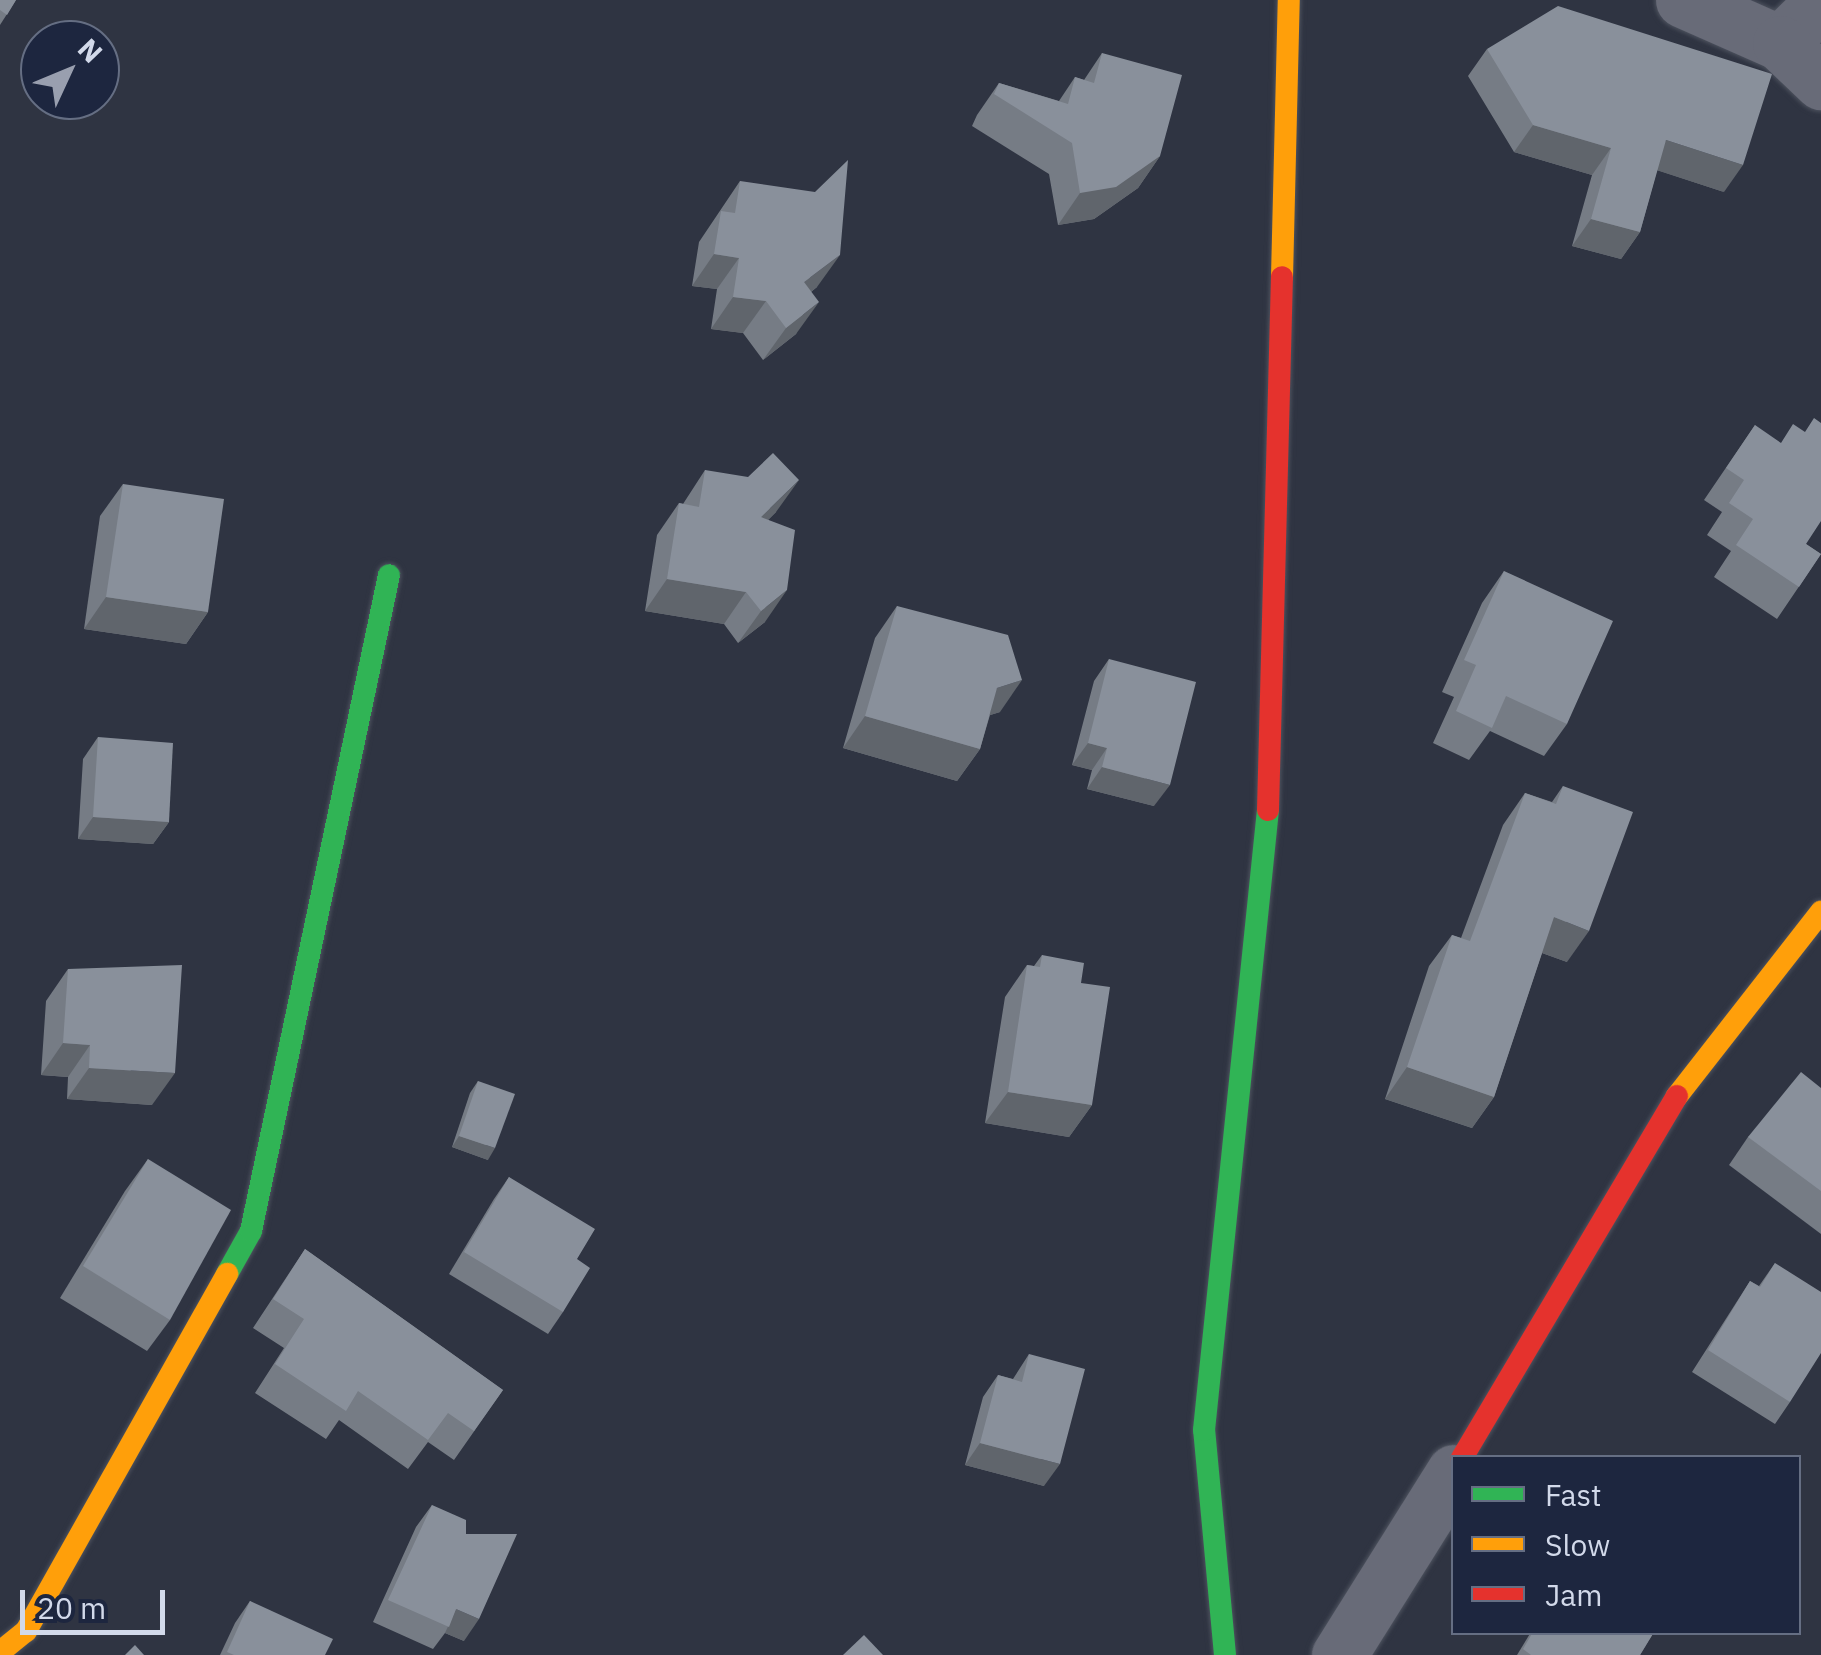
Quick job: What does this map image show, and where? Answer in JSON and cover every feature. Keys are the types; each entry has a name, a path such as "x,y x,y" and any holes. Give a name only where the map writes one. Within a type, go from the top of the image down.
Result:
{"street":[{"path":"1226,1655 1204,1430 1266,895 1289,0"},
{"path":"1683,0 1780,43 1821,82"},
{"path":"1780,43 1821,3"},
{"path":"0,1652 26,1631 252,1231 390,575"},
{"path":"1464,1455 1680,1090 1821,912"},
{"path":"1340,1655 1451,1477"}],"building":[{"path":"0,0 16,0 7,15 0,10"},
{"path":"1558,6 1772,74 1743,165 1666,140 1640,232 1591,219 1611,148 1533,125 1487,49"},
{"path":"1102,53 1182,75 1160,156 1116,187 1080,193 1072,143 994,94 999,83 1068,104 1075,77 1094,83"},
{"path":"848,160 840,255 804,282 819,302 786,328 766,301 733,297 739,258 714,254 721,211 735,213 740,181 815,192"},
{"path":"1814,418 1821,423 1821,521 1806,544 1821,554 1799,587 1736,545 1753,519 1729,503 1744,480 1726,468 1755,425 1781,443 1793,424 1805,432"},
{"path":"773,453 799,480 761,517 795,530 787,590 761,611 746,592 667,579 679,503 699,507 705,470 748,477"},
{"path":"123,484 224,499 208,612 106,597"},
{"path":"1504,571 1613,621 1567,724 1506,696 1492,728 1456,711 1476,665 1464,660"},
{"path":"897,606 1008,635 1022,680 997,688 980,749 865,716"},
{"path":"1109,659 1196,682 1170,785 1102,767 1107,748 1088,743"},
{"path":"98,737 173,743 169,822 93,817"},
{"path":"1563,786 1633,812 1589,931 1554,917 1494,1097 1407,1067 1452,935 1470,941 1525,793 1556,804"},
{"path":"1042,955 1084,963 1081,983 1110,987 1092,1105 1008,1092 1027,965 1040,967"},
{"path":"182,965 175,1073 89,1068 90,1045 63,1043 68,969"},
{"path":"1801,1072 1821,1088 1821,1191 1748,1137"},
{"path":"478,1081 515,1094 495,1148 459,1136"},
{"path":"148,1159 231,1210 170,1320 83,1266"},
{"path":"509,1177 595,1229 577,1259 590,1268 563,1312 464,1252"},
{"path":"305,1249 503,1390 474,1431 448,1413 428,1440 358,1391 346,1411 275,1364 304,1319 273,1299"},
{"path":"1775,1263 1821,1292 1821,1353 1790,1402 1708,1350 1750,1281 1760,1287"},
{"path":"1029,1354 1085,1369 1060,1464 980,1443 998,1375 1022,1382"},
{"path":"432,1505 466,1520 466,1534 517,1534 479,1619 456,1609 449,1627 388,1600"},
{"path":"250,1601 333,1639 325,1655 227,1652"},
{"path":"864,1635 883,1655 843,1655"},
{"path":"1531,1635 1652,1635 1640,1655 1531,1655 1523,1649"},
{"path":"135,1645 144,1655 125,1655"}],"traffic: fast":[{"path":"227,1274 251,1231 389,575"},
{"path":"1225,1655 1204,1430 1268,810"}],"traffic: slow":[{"path":"1282,277 1289,0"},
{"path":"1677,1096 1821,912"},
{"path":"0,1652 26,1631 227,1274"}],"traffic: jam":[{"path":"1268,810 1282,277"},
{"path":"1464,1455 1677,1096"}]}
